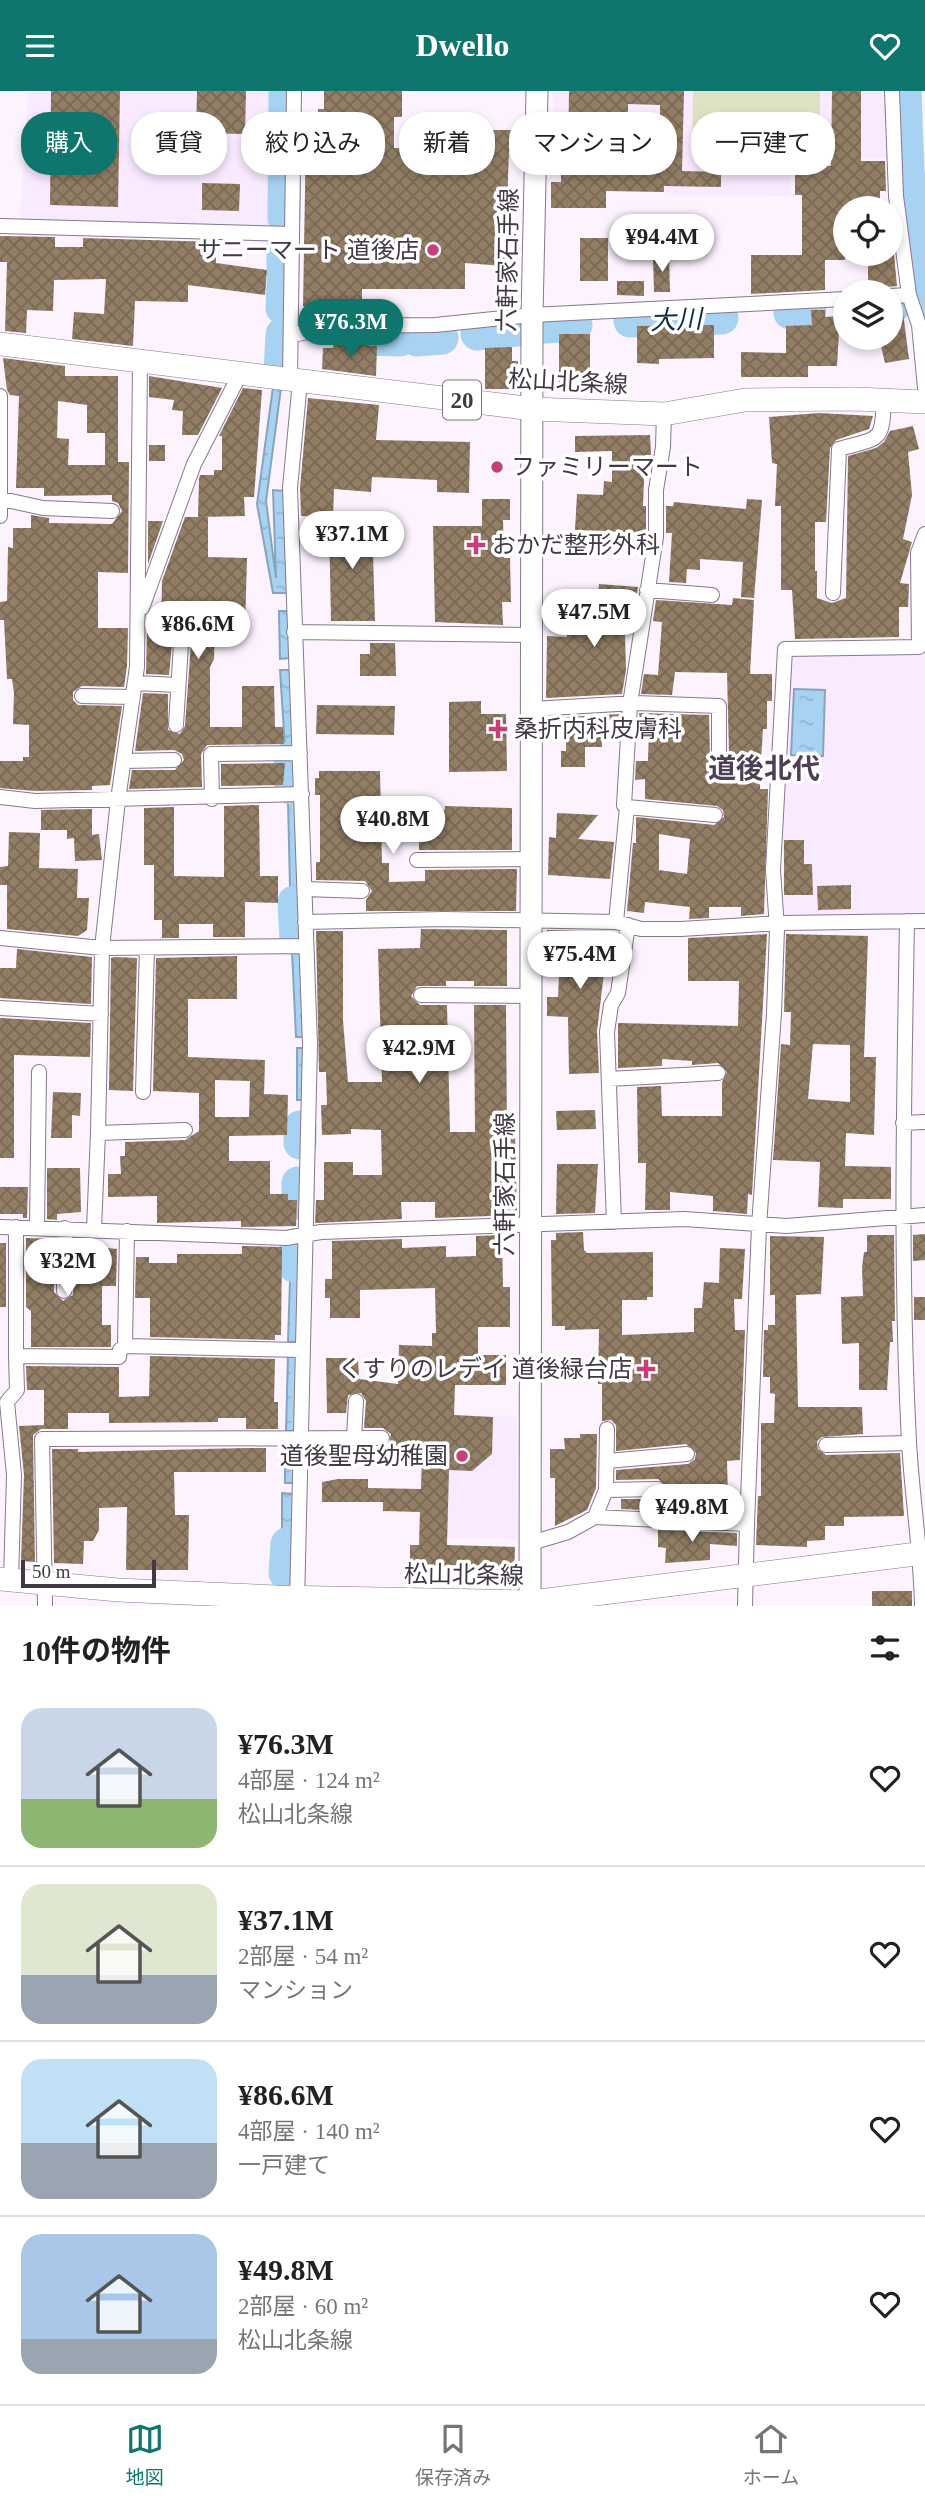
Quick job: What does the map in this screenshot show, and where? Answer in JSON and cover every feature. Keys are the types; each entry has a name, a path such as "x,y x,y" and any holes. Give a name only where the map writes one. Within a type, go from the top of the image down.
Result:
{"main road":[{"name":"六軒家石手線","path":"531,1604 532,315 537,91"},
{"name":"松山北条線","path":"0,344 533,409 664,414 745,400 884,400 925,403"},
{"name":"松山北条線","path":"6,1579 45,1582 117,1598 531,1604 923,1553"}],"street":[{"path":"294,91 292,335 295,380 290,488 310,1045 297,1602"},
{"path":"892,91 896,197 909,295 922,334 925,388"},
{"path":"0,226 292,234"},
{"path":"903,295 909,295"},
{"path":"292,335 339,326 435,325 532,315 833,300"},
{"path":"94,1230 102,948 118,800 134,690 138,619 140,362"},
{"path":"138,619 194,464 240,374"},
{"path":"0,396 0,516"},
{"path":"833,593 839,449 878,437 882,432 884,400"},
{"path":"614,1222 608,1022 611,1005 618,993 630,704 656,537 656,490 663,447 664,414"},
{"path":"2,499 43,508 112,511"},
{"path":"745,1606 760,1226 774,1013 776,924 773,870 785,649 919,647 918,553 925,534"},
{"path":"647,590 712,595"},
{"path":"176,725 182,628"},
{"path":"294,632 532,635"},
{"path":"82,696 178,685"},
{"path":"532,709 630,704 719,706 719,754"},
{"path":"212,799 211,754 300,753"},
{"path":"124,761 174,760"},
{"path":"0,797 35,801 212,799 302,794"},
{"path":"627,807 715,815"},
{"path":"417,860 532,859"},
{"path":"305,889 362,891"},
{"path":"305,922 445,919 622,923 640,929 681,929 925,921"},
{"path":"907,921 902,1216 909,1443 918,1485 923,1553 922,1606"},
{"path":"0,938 102,948 306,946"},
{"path":"143,1092 147,948"},
{"path":"421,995 532,996"},
{"path":"0,1008 101,1014"},
{"path":"37,1228 39,1072"},
{"path":"609,1079 621,1076 718,1073"},
{"path":"903,1123 925,1122"},
{"path":"98,1133 185,1130"},
{"path":"0,1227 286,1238 321,1232 531,1227 684,1219 760,1226 925,1215"},
{"path":"6,1579 14,1475 8,1402 17,1390 16,1227"},
{"path":"64,1291 65,1229"},
{"path":"125,1346 127,1231"},
{"path":"16,1356 119,1357 120,1350 125,1346 303,1350"},
{"path":"354,1437 356,1401"},
{"path":"595,1517 606,1490 607,1429"},
{"path":"45,1606 42,1439 382,1438"},
{"path":"826,1445 909,1443"},
{"path":"607,1461 687,1454"},
{"path":"606,1490 658,1489"},
{"path":"531,1543 568,1532 595,1517 747,1524"}],"shaded area":[{"path":"28,91 279,91 279,112 241,112 241,175 277,175 276,230 20,220 23,175 117,175 117,112 27,112"},
{"path":"553,91 885,91 887,158 835,157 835,112 691,112 691,175 790,175 791,196 665,195 665,175 677,175 677,112 553,112"},
{"path":"925,607 925,916 787,919 783,915 783,817 789,659 793,651 923,651"},
{"path":"457,1415 516,1416 518,1539 418,1537 420,1439"}],"green space":[{"path":"693,91 820,91 820,112 693,112"}],"water":[{"path":"273,387 281,388 266,501 276,578 273,490 284,491 287,593 273,593 257,504"},
{"path":"279,611 289,611 290,658 280,659"},
{"path":"280,670 290,670 293,748 285,748"},
{"path":"794,689 825,690 823,756 791,755"},
{"path":"288,801 296,801 298,886 290,887"},
{"path":"292,951 300,951 303,1037 296,1037"},
{"path":"297,1048 304,1048 304,1100 297,1100"},
{"path":"290,1280 299,1280 297,1342 288,1342"},
{"path":"288,1355 297,1355 295,1431 286,1431"},
{"path":"285,1441 295,1441 294,1483 285,1483"},
{"path":"282,1493 294,1494 293,1531 282,1531"}],"building":[{"path":"51,91 120,91 118,207 50,205 50,175 117,175 117,112 51,112"},
{"path":"197,91 246,91 246,112 241,112 241,134 227,134 227,112 196,112"},
{"path":"324,91 402,91 402,112 399,112 399,117 394,117 394,148 399,148 399,175 495,175 495,130 509,130 506,234 516,234 516,267 465,263 465,289 362,289 362,306 331,306 331,317 310,317 310,306 303,306 305,175 385,175 385,112 318,112 318,109 324,109"},
{"path":"569,91 684,91 682,171 691,171 691,175 721,175 721,187 664,186 664,192 606,191 606,208 551,208 551,182 561,182 561,175 677,175 677,112 660,112 660,105 628,104 628,112 569,112"},
{"path":"832,91 861,91 861,161 885,161 886,191 880,191 880,196 833,196 833,260 825,260 825,290 751,294 751,255 802,255 802,195 795,195 795,175 835,175 835,112 832,112"},
{"path":"202,183 240,184 239,211 202,210"},
{"path":"0,236 55,237 55,247 83,247 83,238 216,242 216,263 267,270 265,295 188,285 188,302 135,301 133,346 72,339 74,312 104,314 106,279 54,280 53,311 27,310 26,333 5,331 7,262 0,262"},
{"path":"580,238 608,238 608,281 580,281"},
{"path":"669,256 670,292 654,292 653,257"},
{"path":"868,266 895,266 896,280 868,280"},
{"path":"617,281 644,281 644,296 617,295"},
{"path":"811,310 825,310 825,317 833,316 833,350 838,350 837,366 808,366 808,377 741,377 741,352 786,353 786,326 812,325"},
{"path":"903,313 909,359 885,363 882,350 903,350"},
{"path":"714,325 714,358 659,359 659,364 637,363 637,326"},
{"path":"559,334 590,334 590,389 559,389"},
{"path":"334,343 377,346 376,376 322,369 323,348 333,348"},
{"path":"512,347 512,361 518,361 518,389 485,389 485,348"},
{"path":"3,358 65,366 65,376 118,376 118,462 129,462 128,573 98,572 98,628 128,628 127,666 124,687 82,686 73,692 73,700 78,705 122,706 110,785 92,786 92,790 35,791 0,788 0,761 23,761 23,757 29,757 29,725 13,724 14,693 12,679 7,679 4,620 0,620 0,602 7,601 8,547 13,548 13,528 31,528 31,515 49,518 49,523 112,524 122,511 118,503 112,501 112,495 44,496 44,488 16,488 19,396 10,395","holes":["58,401 87,405 87,433 105,433 105,465 68,465 69,439 57,438"]},
{"path":"149,376 222,388 198,435 182,435 183,411 172,410 174,400 149,397"},
{"path":"243,388 262,390 254,497 244,497 245,516 198,517 200,475 214,475 214,470 222,470 222,436 219,436"},
{"path":"308,398 379,405 376,440 470,442 469,493 437,492 437,480 372,477 371,492 334,489 333,517 301,516 300,488"},
{"path":"819,413 873,416 869,429 836,440 830,448 826,522 815,522 815,571 817,598 832,603 846,598 848,456 876,448 884,442 890,431 913,426 919,449 908,452 912,495 903,539 912,542 900,583 909,584 908,607 899,607 899,637 795,639 792,590 781,590 781,506 775,506 777,464 772,463 769,417"},
{"path":"650,435 651,455 645,455 643,506 646,506 646,533 575,530 577,494 603,495 604,481 612,482 612,451 575,452 575,436"},
{"path":"149,445 165,445 165,461 149,461"},
{"path":"482,499 510,499 510,520 503,520 504,558 510,558 511,602 502,602 503,625 435,622 433,526 482,526"},
{"path":"747,499 762,500 754,598 741,597 743,562 700,559 700,570 687,569 686,583 669,582 672,533 666,533 666,506 673,506 674,502 746,509"},
{"path":"185,517 208,517 208,557 247,558 245,627 215,627 214,659 210,667 210,727 242,727 242,686 274,686 275,727 283,727 284,744 207,745 201,754 202,787 129,789 132,770 175,770 184,760 182,754 174,750 135,751 143,693 168,694 168,730 180,734 185,726 192,629 188,620 182,618 174,623 169,675 146,674 147,628 161,627 162,581"},
{"path":"148,521 163,521 148,564"},
{"path":"372,521 375,621 331,621 329,522"},
{"path":"599,584 638,587 631,634 625,634 626,670 622,694 546,698 547,636 567,637 567,628 594,628"},
{"path":"733,598 754,600 750,674 772,674 772,701 767,701 767,729 763,729 760,789 768,789 764,914 741,916 741,907 709,907 709,918 689,919 690,907 645,902 644,913 627,911 633,843 636,843 636,817 714,825 724,817 723,810 717,806 645,799 645,779 635,780 636,761 648,761 649,729 642,728 639,713 709,715 710,758 720,764 729,754 727,673 675,672 672,695 641,694 644,674 658,675 662,622 653,621 656,600 732,605","holes":["659,834 690,839 687,874 659,870"]},
{"path":"370,643 395,643 396,676 360,676 360,654 370,654"},
{"path":"481,701 481,714 506,714 507,771 449,772 449,702"},
{"path":"317,705 395,706 394,735 316,734"},
{"path":"620,714 619,720 602,720 602,747 585,747 585,767 561,767 561,751 566,751 566,717"},
{"path":"285,763 283,785 221,786 221,764"},
{"path":"319,771 380,771 382,863 389,863 389,882 425,881 425,870 517,869 516,911 366,911 366,900 372,891 365,881 316,880 316,862 320,862 320,795 315,795 315,778 319,778"},
{"path":"259,805 260,876 278,876 278,903 245,902 245,937 213,937 213,924 179,924 179,938 162,938 162,920 154,920 154,865 144,865 144,808 174,807 174,876 224,877 224,806"},
{"path":"445,806 512,808 512,850 419,850 419,810 445,810"},
{"path":"92,809 92,835 99,834 102,860 75,861 74,838 67,839 67,830 41,830 41,810"},
{"path":"557,813 598,815 578,839 614,842 610,879 548,875 549,837 556,838"},
{"path":"9,832 40,833 39,868 78,869 77,898 89,898 87,930 78,936 7,929 7,885 0,885 0,867 8,866"},
{"path":"784,840 804,840 804,864 812,864 813,895 784,895"},
{"path":"851,885 851,909 818,910 817,886"},
{"path":"421,929 507,930 507,986 474,986 474,981 446,981 446,986 417,986 411,996 420,1005 447,1005 450,1132 475,1132 474,1005 506,1005 507,1135 515,1135 517,1215 435,1218 435,1202 401,1202 402,1219 315,1223 316,1200 324,1200 324,1162 353,1162 353,1175 382,1175 381,1130 351,1129 351,1134 322,1135 321,1105 327,1105 326,1072 319,1072 316,931 343,931 343,1020 348,1082 382,1082 378,949 420,948"},
{"path":"547,930 612,932 609,973 604,973 597,1031 599,1073 569,1074 568,1017 547,1016 547,997 558,997 560,955 547,955"},
{"path":"767,934 752,1195 748,1194 747,1214 713,1211 713,1196 670,1192 670,1210 645,1210 646,1163 638,1163 637,1087 661,1086 662,1116 722,1116 722,1082 727,1072 718,1063 692,1065 692,1061 662,1059 662,1066 618,1068 618,1023 738,1026 739,981 688,981 688,938"},
{"path":"786,934 868,936 864,1057 876,1057 874,1135 846,1133 845,1166 891,1167 891,1199 843,1199 843,1208 818,1207 820,1162 773,1160 781,1044 790,1045 791,1012 784,1012","holes":["813,1044 850,1045 850,1102 808,1099"]},
{"path":"17,949 92,957 91,1004 0,998 0,968 16,968"},
{"path":"237,956 237,999 188,999 188,1057 265,1060 264,1094 288,1095 287,1135 229,1136 229,1161 270,1161 270,1194 288,1194 288,1200 297,1200 296,1226 241,1227 241,1221 157,1223 157,1196 108,1197 108,1174 121,1174 120,1156 125,1156 125,1142 185,1140 199,1131 199,1093 153,1091 156,958","holes":["215,1080 250,1081 249,1117 215,1117"]},
{"path":"111,958 137,958 133,1091 109,1090"},
{"path":"0,1018 91,1023 90,1057 14,1055 14,1158 0,1158"},
{"path":"53,1092 81,1093 80,1116 72,1115 72,1138 51,1138"},
{"path":"595,1110 596,1129 557,1130 556,1111"},
{"path":"557,1164 598,1164 595,1213 556,1214"},
{"path":"47,1168 80,1168 81,1212 57,1214 57,1220 47,1219"},
{"path":"0,1187 28,1187 27,1218 23,1218 23,1214 0,1214"},
{"path":"583,1232 584,1250 587,1253 653,1252 653,1297 647,1297 647,1300 622,1300 622,1335 694,1332 694,1308 702,1308 704,1282 719,1283 720,1248 745,1249 742,1299 734,1299 735,1330 745,1330 740,1460 727,1461 728,1495 739,1495 738,1514 621,1509 621,1499 659,1499 666,1494 668,1488 658,1479 616,1480 616,1470 688,1464 695,1459 696,1453 686,1444 616,1451 616,1425 611,1420 602,1421 602,1384 598,1384 599,1329 565,1330 565,1326 552,1326 551,1240 556,1240 556,1233"},
{"path":"925,1234 925,1260 913,1261 913,1235"},
{"path":"502,1235 503,1287 510,1287 510,1327 478,1327 478,1355 506,1355 506,1385 455,1385 454,1415 493,1417 492,1454 472,1471 449,1470 447,1545 515,1547 514,1573 451,1572 451,1567 410,1566 410,1545 419,1545 420,1512 383,1511 383,1502 322,1502 322,1482 338,1479 368,1479 368,1488 421,1489 422,1455 387,1453 391,1434 383,1428 364,1428 366,1401 361,1393 348,1395 346,1413 327,1413 326,1358 358,1358 359,1379 398,1384 399,1345 432,1346 432,1333 436,1333 435,1288 360,1290 360,1318 330,1318 330,1298 325,1298 325,1279 332,1279 332,1241 402,1239 402,1248 446,1246 446,1257 476,1256 476,1236"},
{"path":"867,1235 894,1235 895,1321 892,1321 893,1342 890,1342 887,1390 859,1390 859,1343 842,1344 841,1297 863,1296 862,1267 864,1252 867,1252"},
{"path":"770,1236 824,1237 821,1294 796,1295 798,1407 862,1407 863,1434 822,1437 817,1441 818,1449 826,1455 900,1453 904,1516 844,1517 844,1526 825,1526 825,1540 807,1541 807,1547 756,1545 758,1496 761,1496 761,1423 774,1423 775,1394 770,1393 770,1377 763,1377 764,1330 768,1330 768,1325 775,1325 775,1295 770,1295"},
{"path":"26,1238 55,1239 54,1292 63,1301 73,1295 74,1266 87,1267 88,1246 117,1249 116,1286 102,1286 102,1325 111,1325 111,1347 31,1347 31,1311 26,1307"},
{"path":"0,1243 6,1243 6,1307 0,1307"},
{"path":"242,1246 282,1247 281,1335 275,1335 275,1340 150,1337 150,1298 135,1298 136,1257 149,1257 149,1263 177,1263 177,1254 242,1254"},
{"path":"914,1297 925,1297 925,1320 914,1320"},
{"path":"150,1356 275,1359 274,1402 278,1402 278,1429 246,1429 246,1418 218,1418 218,1422 109,1423 109,1413 68,1413 68,1429 41,1429 33,1435 35,1562 21,1561 24,1475 19,1426 44,1425 44,1390 27,1390 26,1366 119,1367 119,1397 149,1396"},
{"path":"580,1434 597,1434 596,1488 587,1510 555,1526 555,1478 550,1478 550,1449 565,1449 564,1438 580,1438"},
{"path":"266,1448 266,1472 174,1472 175,1515 189,1515 188,1570 126,1570 127,1507 99,1508 99,1530 93,1541 84,1541 83,1564 54,1563 52,1449 78,1449 78,1452"},
{"path":"658,1530 737,1533 737,1546 710,1544 710,1560 665,1563 666,1548 658,1547"},
{"path":"872,1591 912,1591 912,1606 872,1606"}],"waterway":[{"path":"284,218 285,91"},
{"name":"大川","path":"905,91 908,171 925,313"},
{"path":"283,249 283,272"},
{"path":"282,308 283,283"},
{"name":"大川","path":"790,313 810,311"},
{"name":"大川","path":"630,321 722,318"},
{"name":"大川","path":"545,327 576,325"},
{"name":"大川","path":"477,334 517,330"},
{"path":"280,372 282,334"},
{"name":"大川","path":"417,340 442,338"},
{"name":"大川","path":"367,339 400,340"},
{"path":"290,758 291,788"},
{"path":"294,902 296,939"},
{"path":"300,1127 300,1143"},
{"path":"298,1183 298,1203"},
{"path":"294,1266 296,1246"},
{"path":"285,1573 287,1544"}],"place":[{"name":"サニーマート 道後店","path":"433,250"},
{"name":"ファミリーマート","path":"497,467"},
{"name":"おかだ整形外科","path":"476,545"},
{"name":"桑折内科皮膚科","path":"498,729"},
{"name":"くすりのレデイ 道後緑台店","path":"646,1369"},
{"name":"道後聖母幼稚園","path":"462,1456"}],"district":[{"name":"道後北代","path":"764,768"}]}
